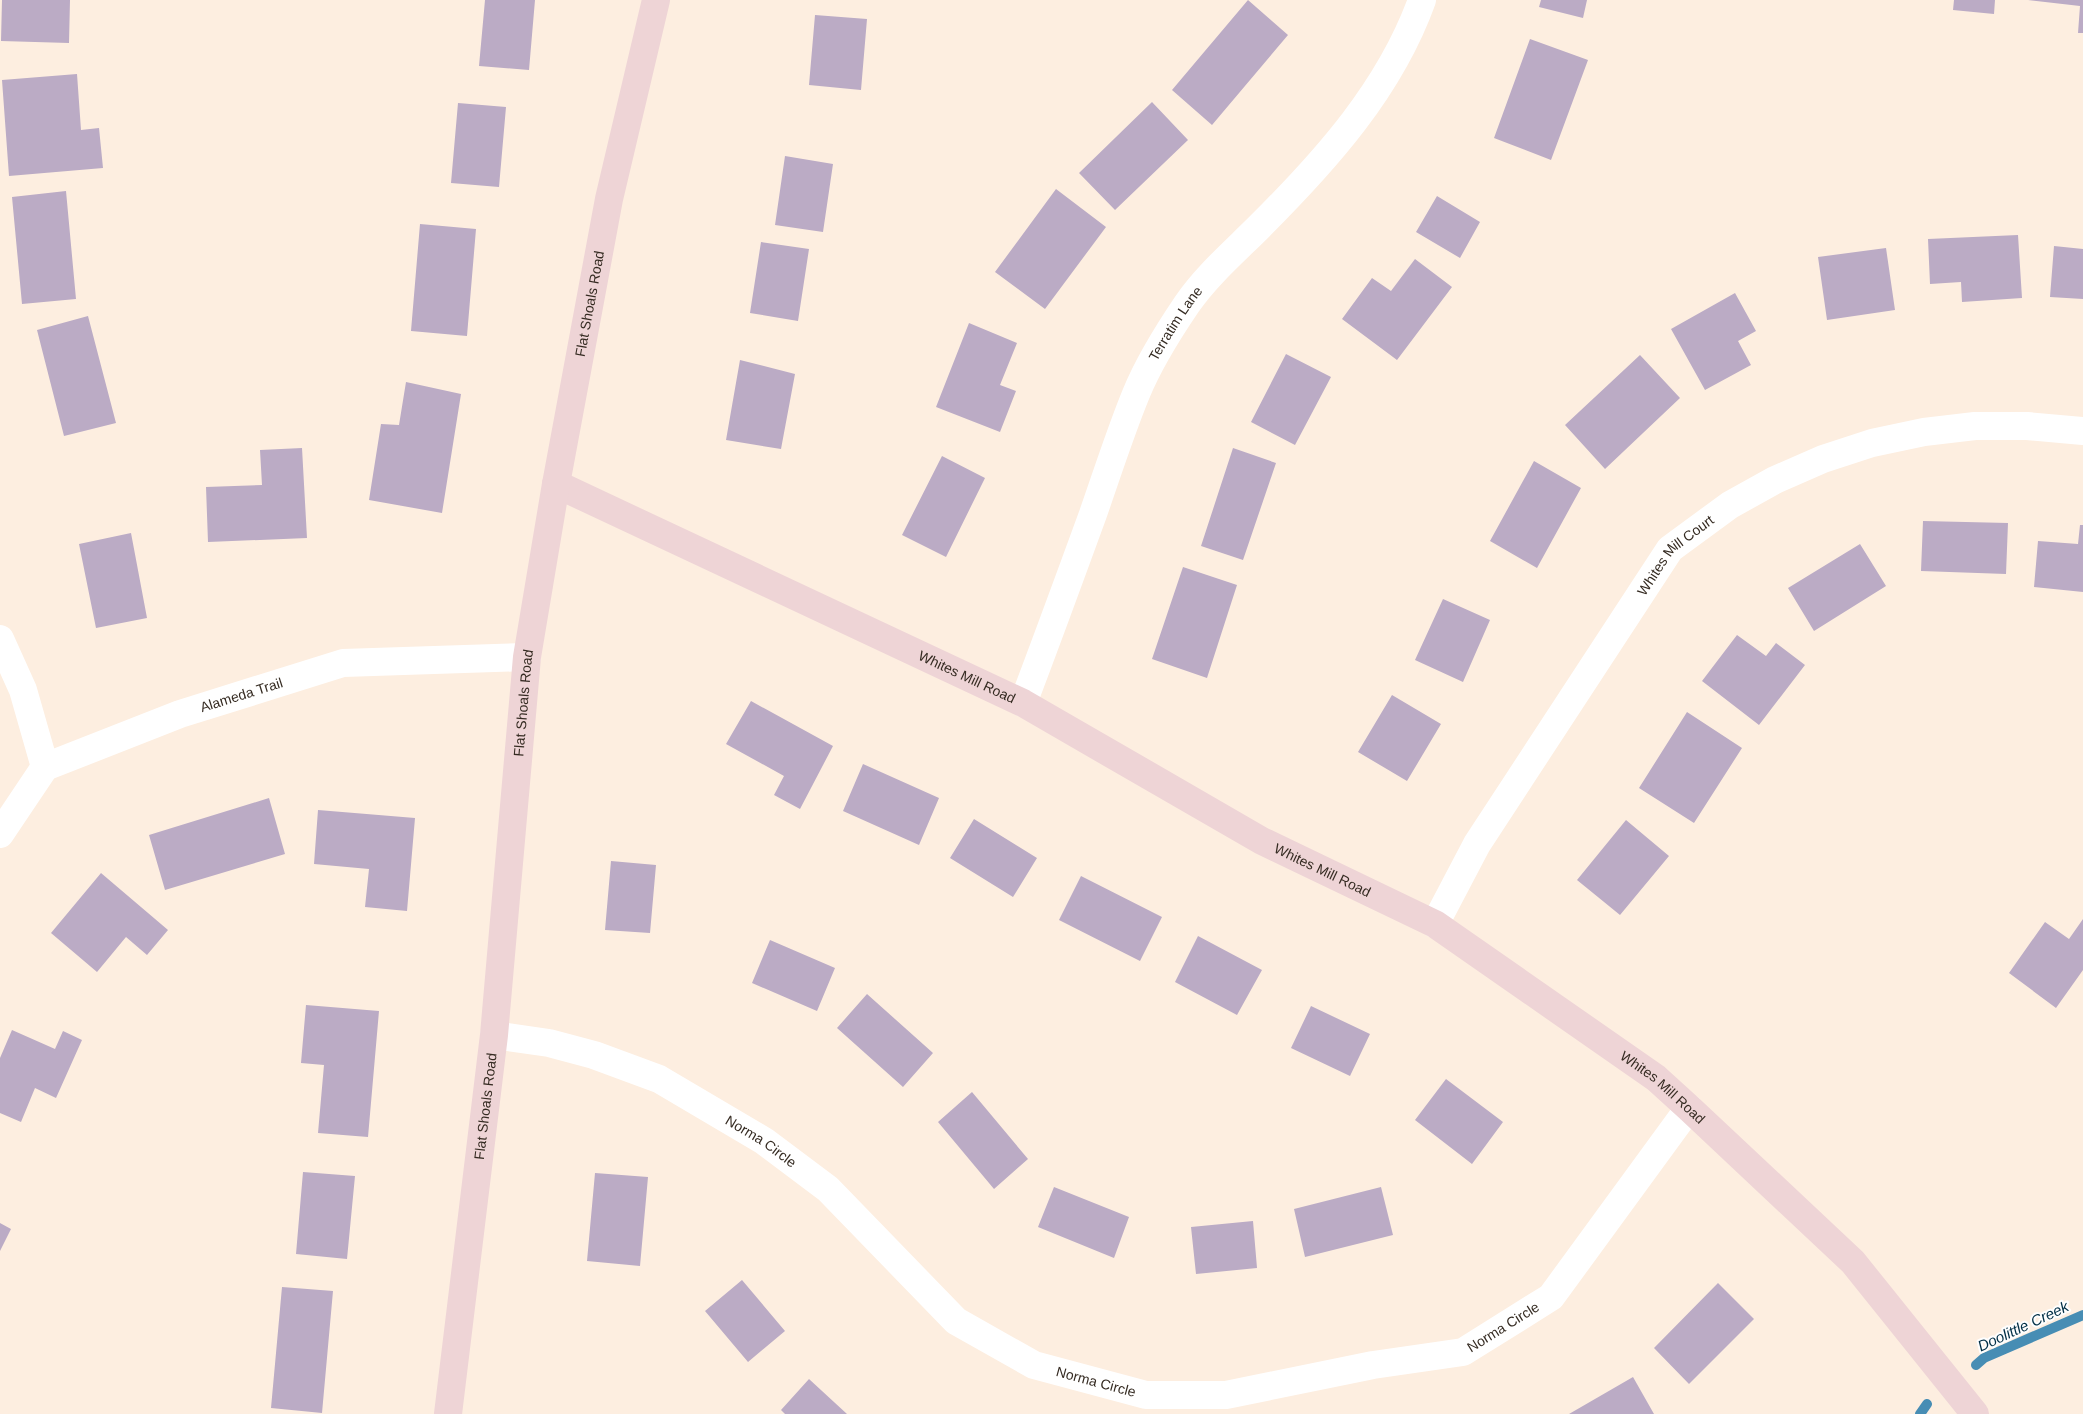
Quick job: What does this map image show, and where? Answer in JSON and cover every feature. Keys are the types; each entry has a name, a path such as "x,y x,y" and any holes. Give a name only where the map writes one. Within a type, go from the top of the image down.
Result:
{"street":[{"name":"Flat Shoals Road","path":"448,1414 494,1035 527,656 556,484 608,200 656,0"},
{"name":"Terratim Lane","path":"1022,703 1060,607 1137,392 1160,346 1188,302 1222,262 1260,226 1329,153 1367,105 1395,60 1422,0"},
{"name":"Whites Mill Court","path":"1435,924 1477,844 1670,549 1730,505 1775,480 1823,459 1872,443 1924,432 1975,426 2027,426 2083,431"},
{"name":"Whites Mill Road","path":"556,484 1022,703 1262,841 1435,924 1656,1078 1853,1262 1975,1414"},
{"path":"0,639 23,690 45,767 0,834"},
{"name":"Alameda Trail","path":"45,767 180,714 343,663 527,656"},
{"name":"Norma Circle","path":"494,1035 549,1043 594,1055 659,1079 764,1141 828,1189 956,1321 1034,1365 1146,1395 1226,1395 1373,1365 1463,1352 1551,1297 1689,1108"}],"building":[{"path":"2,0 70,0 69,43 1,41"},
{"path":"485,0 535,0 529,70 479,66"},
{"path":"1248,0 1288,35 1212,125 1172,90"},
{"path":"1541,0 1587,0 1583,18 1539,7"},
{"path":"1954,0 1995,0 1994,14 1953,10"},
{"path":"2028,0 2083,0 2083,33 2078,33 2080,6"},
{"path":"815,15 867,19 861,90 809,85"},
{"path":"1530,39 1588,60 1551,160 1494,138"},
{"path":"77,74 81,130 99,128 103,168 9,176 2,80"},
{"path":"1152,102 1188,140 1115,210 1079,173"},
{"path":"458,103 506,107 499,187 451,183"},
{"path":"785,156 833,164 823,232 775,225"},
{"path":"1056,189 1106,227 1045,309 995,272"},
{"path":"66,191 76,299 22,304 12,197"},
{"path":"1437,196 1480,222 1460,258 1416,232"},
{"path":"420,224 476,229 467,336 411,331"},
{"path":"2018,235 2022,298 1962,302 1961,282 1930,284 1928,239"},
{"path":"761,242 809,249 798,321 750,313"},
{"path":"2054,246 2083,249 2083,299 2050,297"},
{"path":"1886,248 1895,310 1827,320 1818,257"},
{"path":"1415,259 1452,287 1397,360 1342,319 1372,278 1391,291"},
{"path":"1735,293 1756,331 1738,341 1751,365 1705,390 1671,329"},
{"path":"88,316 116,423 64,436 37,330"},
{"path":"969,323 1017,343 1000,385 1016,391 1000,432 936,407"},
{"path":"1286,354 1331,377 1295,445 1251,422"},
{"path":"1640,355 1680,398 1605,469 1565,425"},
{"path":"740,360 795,374 781,449 726,440"},
{"path":"406,382 461,394 442,513 369,500 381,424 399,425"},
{"path":"302,448 307,538 208,542 206,487 262,485 260,450"},
{"path":"1233,448 1276,463 1243,560 1201,546"},
{"path":"942,456 985,478 946,557 902,535"},
{"path":"1534,461 1581,488 1537,568 1490,541"},
{"path":"1923,521 2008,523 2006,574 1921,571"},
{"path":"2080,525 2083,525 2083,592 2034,587 2038,541 2078,544"},
{"path":"131,533 147,618 96,628 79,544"},
{"path":"1860,544 1886,586 1814,631 1788,588"},
{"path":"1183,567 1237,585 1207,678 1152,659"},
{"path":"1443,599 1490,620 1463,682 1415,660"},
{"path":"1737,635 1766,656 1776,643 1805,665 1759,725 1702,681"},
{"path":"1392,695 1441,724 1407,781 1358,752"},
{"path":"751,701 833,746 800,809 774,795 784,776 726,744"},
{"path":"1687,712 1742,748 1694,823 1639,788"},
{"path":"863,764 939,798 919,845 843,811"},
{"path":"269,798 285,854 165,890 149,835"},
{"path":"318,810 415,818 407,911 365,907 369,869 314,864"},
{"path":"974,819 1037,858 1013,897 950,858"},
{"path":"1626,820 1669,856 1620,915 1577,880"},
{"path":"611,861 656,865 650,933 605,930"},
{"path":"101,873 168,930 147,955 126,937 97,972 51,933"},
{"path":"1081,876 1162,917 1140,961 1059,920"},
{"path":"2083,919 2083,970 2056,1008 2009,973 2045,922 2069,939"},
{"path":"1198,936 1262,970 1237,1015 1175,982"},
{"path":"770,940 835,968 817,1011 752,983"},
{"path":"867,994 933,1053 903,1087 837,1028"},
{"path":"306,1005 379,1011 368,1137 318,1133 324,1065 301,1063"},
{"path":"1311,1006 1370,1034 1350,1076 1291,1048"},
{"path":"12,1030 55,1049 63,1031 82,1040 56,1098 35,1088 21,1122 0,1113 0,1058"},
{"path":"1446,1079 1503,1122 1472,1164 1415,1120"},
{"path":"972,1092 1028,1159 994,1189 938,1122"},
{"path":"303,1172 355,1176 347,1259 296,1254"},
{"path":"595,1173 648,1177 640,1266 587,1261"},
{"path":"1054,1187 1129,1217 1114,1258 1038,1227"},
{"path":"1381,1187 1393,1235 1305,1257 1294,1209"},
{"path":"1253,1221 1257,1268 1196,1274 1191,1227"},
{"path":"0,1223 11,1229 0,1251"},
{"path":"742,1280 785,1331 748,1362 705,1311"},
{"path":"1718,1283 1754,1319 1689,1384 1654,1348"},
{"path":"282,1287 333,1291 322,1413 271,1408"},
{"path":"1633,1377 1654,1414 1569,1414"},
{"path":"809,1379 847,1414 785,1414 781,1410"}],"waterway":[{"name":"Doolittle Creek","path":"1976,1365 1984,1358 2083,1315"},
{"name":"Doolittle Creek","path":"1920,1414 1927,1404"}]}
